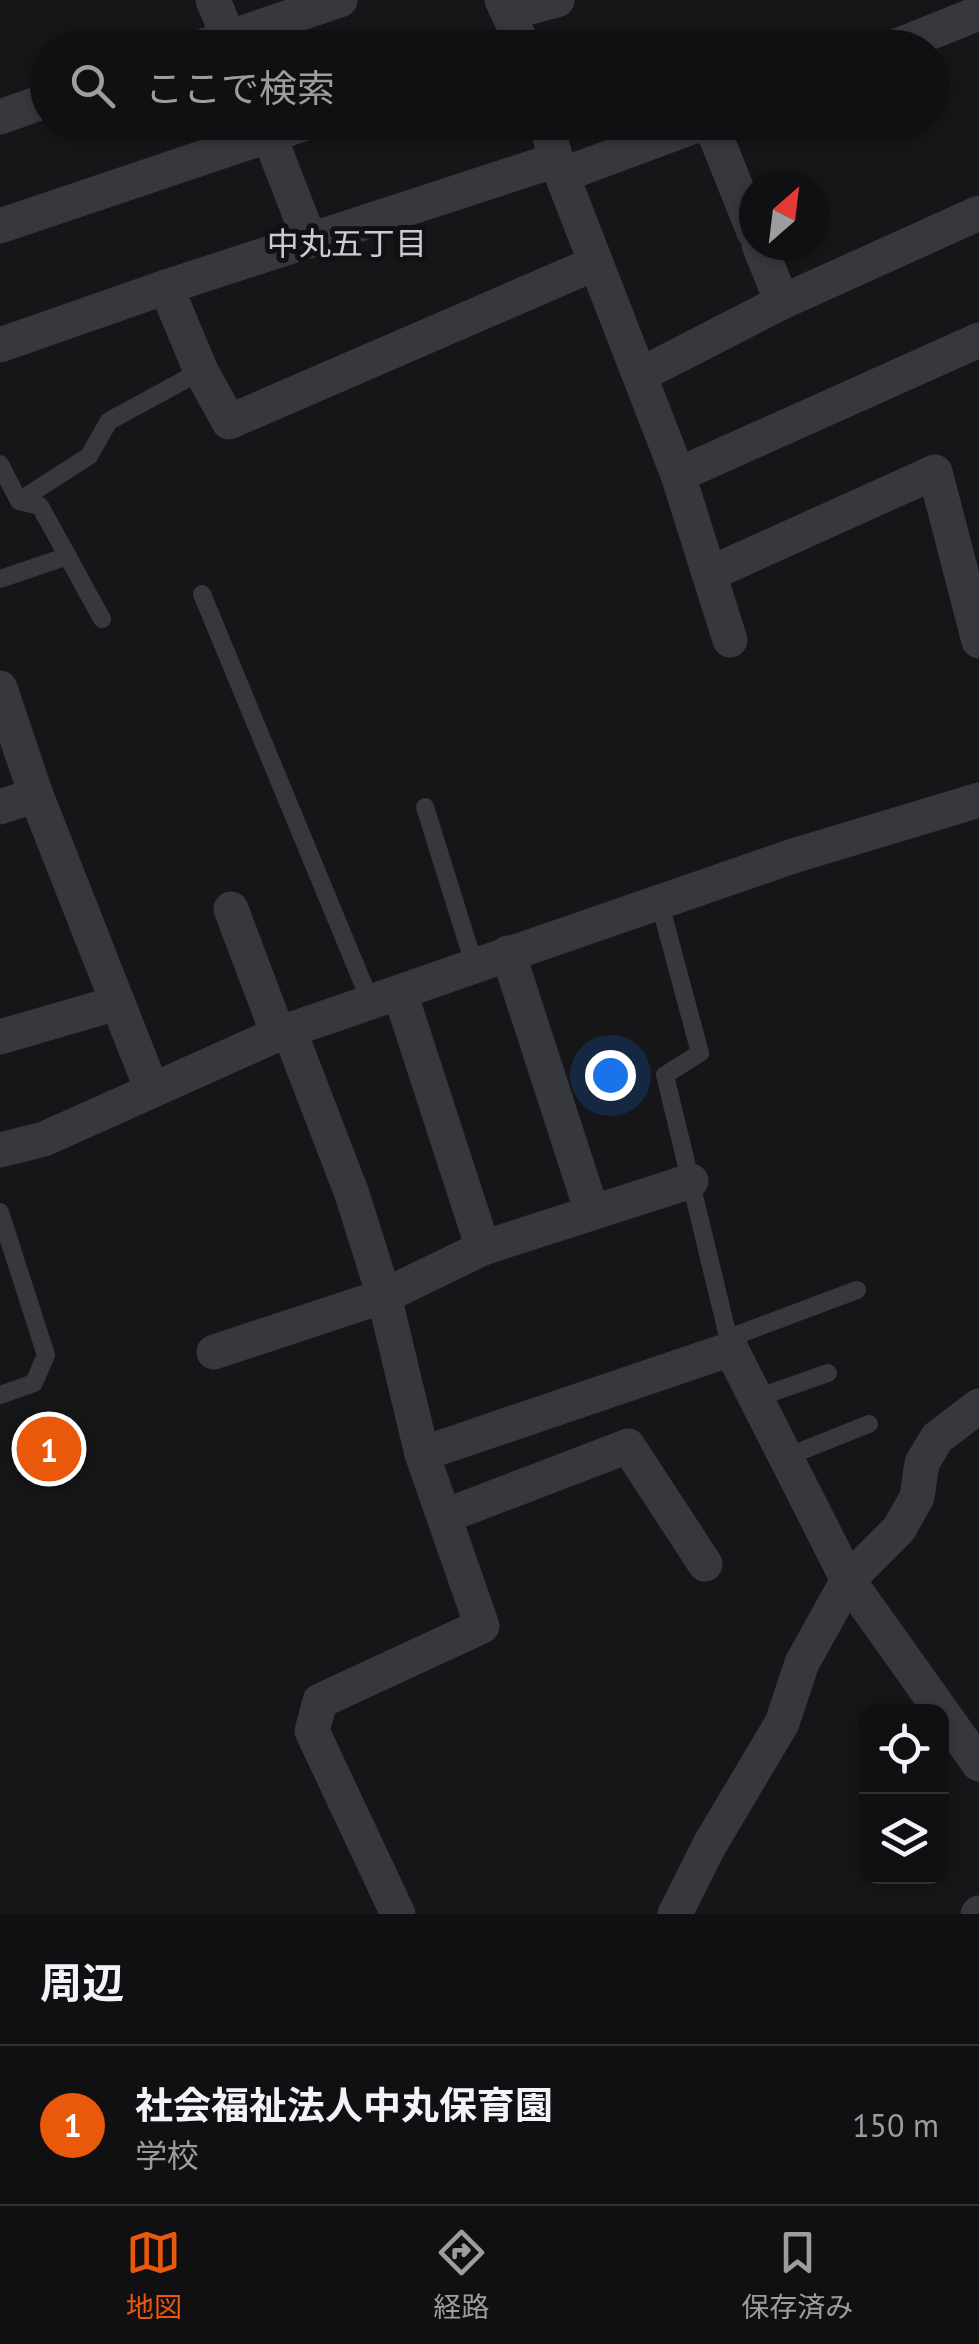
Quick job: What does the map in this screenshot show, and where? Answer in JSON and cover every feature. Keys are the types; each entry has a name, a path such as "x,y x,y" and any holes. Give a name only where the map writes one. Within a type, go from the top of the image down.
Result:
{"street":[{"path":"213,0 218,30"},
{"path":"258,30 340,0"},
{"path":"516,30 506,6 557,0"},
{"path":"936,30 979,12"},
{"path":"0,117 30,106"},
{"path":"0,226 237,140"},
{"path":"271,140 310,242"},
{"path":"551,140 678,475 730,640"},
{"path":"0,345 166,287 649,140"},
{"path":"715,140 739,197"},
{"path":"640,375 782,302 979,213"},
{"path":"765,260 782,302"},
{"path":"166,287 201,372 229,422 596,263"},
{"path":"678,475 979,340"},
{"path":"709,574 936,472 979,642"},
{"path":"0,688 36,795 152,1090"},
{"path":"0,806 36,795"},
{"path":"0,1150 44,1139 283,1032 793,856 979,800"},
{"path":"230,909 352,1194 384,1296 422,1454 482,1626 320,1700 312,1730 398,1914"},
{"path":"508,954 592,1212"},
{"path":"385,998 483,1248"},
{"path":"0,1037 117,1003"},
{"path":"214,1352 384,1296 483,1248 691,1181"},
{"path":"422,1454 730,1344 848,1580 979,1764"},
{"path":"675,1914 709,1846 782,1723 802,1663 848,1580 900,1528 917,1497 922,1463 937,1438 979,1406"},
{"path":"445,1516 628,1446 705,1564"}],"lane":[{"path":"18,500 89,456 109,421 201,372"},
{"path":"0,464 18,500 40,506 102,619"},
{"path":"0,579 68,556"},
{"path":"202,594 385,998"},
{"path":"425,808 474,964"},
{"path":"660,904 700,1053 665,1074 730,1344 857,1290"},
{"path":"0,1212 8,1264 46,1355 34,1383 0,1396"},
{"path":"756,1398 828,1372"},
{"path":"786,1456 869,1424"}],"place":[{"name":"社会福祉法人中丸保育園","path":"49,1449"}],"district":[{"name":"中丸五丁目","path":"347,244"}]}
